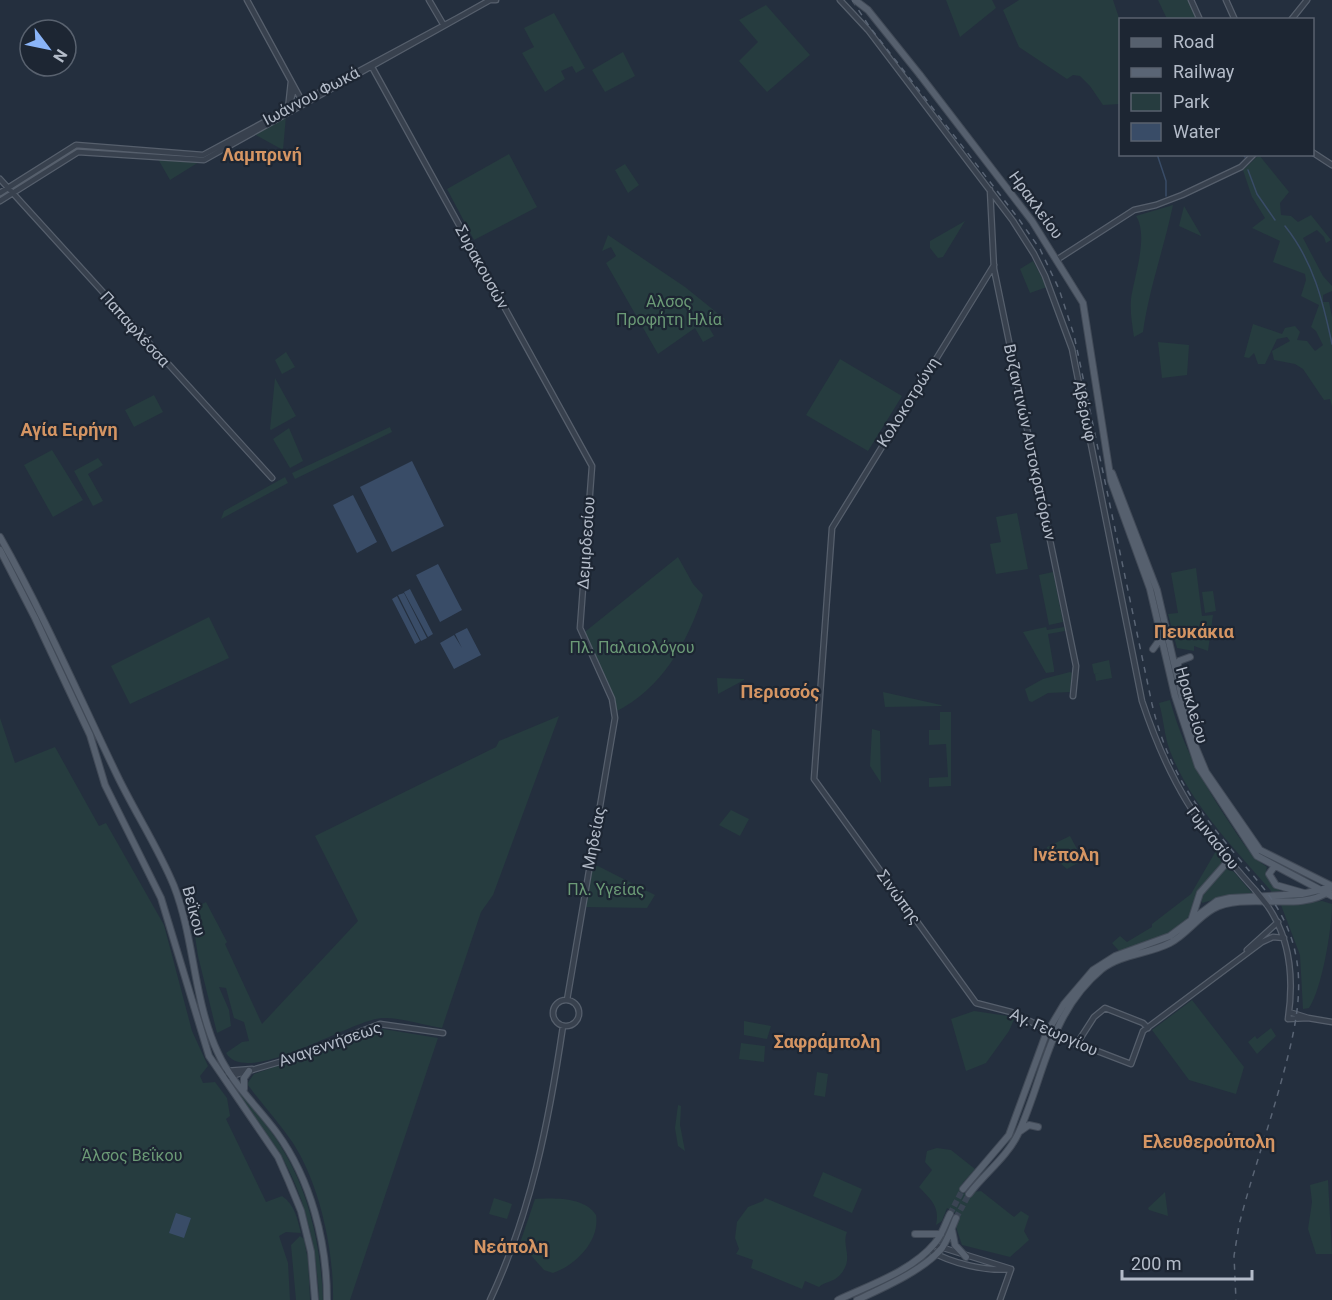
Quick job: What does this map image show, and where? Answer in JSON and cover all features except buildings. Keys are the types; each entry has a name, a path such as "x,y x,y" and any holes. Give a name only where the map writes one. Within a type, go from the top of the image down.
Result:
{"main road":[{"name":"Ηρακλείου","path":"855,0 868,10 1014,196 1058,259 1079,295 1086,312 1114,494 1150,589 1183,727 1198,766 1258,857 1274,867 1330,889"},
{"name":"Ηρακλείου","path":"1109,467 1158,590 1198,756 1246,833 1266,854 1330,889"},
{"name":"Βεΐκου","path":"0,537 39,612 138,819 170,877 182,909 210,1036 230,1072 289,1151 313,1208 327,1267 327,1300"},
{"name":"Βεΐκου","path":"0,550 90,735 105,785 160,898 177,944 201,1038 221,1077 278,1157 289,1182 301,1211 311,1252 315,1300"},
{"path":"1153,649 1161,637"},
{"path":"1176,672 1179,662 1190,657"},
{"path":"1192,918 1204,887 1229,861"},
{"path":"1274,867 1269,874 1276,885 1305,894"},
{"path":"1197,902 1201,906 1230,898 1305,894 1330,889"},
{"path":"969,1194 1010,1147 1019,1132 1043,1058 1057,1028 1076,998 1103,969 1123,958 1171,943 1221,905 1312,898 1330,889"},
{"path":"963,1189 1012,1129 1035,1058 1046,1034 1077,987 1093,970 1107,960 1164,939 1211,904"},
{"path":"244,1090 244,1078 251,1070"},
{"path":"1019,1132 1029,1125 1038,1127"},
{"path":"838,1300 888,1276 931,1247 953,1216 952,1228 955,1245 966,1257"},
{"path":"857,1300 896,1280 936,1254 952,1228"},
{"path":"915,1233 941,1234"}],"street":[{"path":"247,0 302,101"},
{"path":"429,0 443,24"},
{"name":"Ιωάννου Φωκά","path":"10,191 76,145 202,155 372,67 491,0 496,0"},
{"name":"Ηρακλείου","path":"840,0 868,30 989,188"},
{"path":"1191,0 1199,18"},
{"path":"1226,0 1234,18"},
{"path":"1293,18 1307,0"},
{"name":"Ιωάννου Φωκά","path":"10,191 65,158 83,151 204,160 302,101 443,24 467,14"},
{"name":"Συρακουσών","path":"372,67 592,466"},
{"path":"287,111 291,81"},
{"path":"287,111 294,87"},
{"path":"1314,153 1332,165"},
{"path":"1058,259 1134,210 1175,198 1241,166 1252,156"},
{"name":"Παπαφλέσσα","path":"0,179 272,478"},
{"name":"Βυζαντινών Αυτοκρατόρων","path":"989,188 994,220 994,265 1076,665 1073,696"},
{"name":"Αβέρωφ","path":"989,188 1034,254 1063,320 1072,349 1132,652"},
{"path":"0,193 10,191"},
{"path":"0,201 10,191"},
{"name":"Κολοκοτρώνη","path":"821,792 814,779 829,542 832,528 994,265"},
{"name":"Δεμιρδεσίου","path":"592,466 580,620 585,644 608,690 615,712"},
{"name":"Γυμνασίου","path":"1132,652 1142,701 1166,766 1207,833 1255,890 1279,923 1291,976 1288,1019 1308,1018"},
{"name":"Μηδείας","path":"567,1000 615,712"},
{"name":"Σινώπης","path":"821,792 976,1003"},
{"path":"1076,1045 1094,1017 1106,1008 1143,1023 1148,1028 1237,959 1279,923"},
{"path":"1237,959 1266,940 1284,938"},
{"path":"567,1000 575,1004 579,1015 572,1025 563,1026 554,1020 553,1011 557,1004 567,1000"},
{"name":"Αγ. Γεωργίου","path":"976,1003 1011,1012 1076,1045 1131,1064 1142,1032 1148,1028"},
{"path":"1289,1012 1332,1022"},
{"name":"Αναγεννήσεως","path":"221,1077 230,1072 251,1070 283,1061 380,1024 443,1034"},
{"path":"490,1300 531,1194 555,1083 563,1026"},
{"path":"931,1247 1001,1264 1011,1269"},
{"path":"931,1247 936,1254 979,1266 1011,1269"},
{"path":"1000,1300 1011,1269"}],"green space":[{"path":"946,0 992,0 996,8 960,37"},
{"path":"1019,0 1113,0 1119,18 1119,104 1103,105 1080,76 1073,75 1067,79 1019,47 1003,10"},
{"path":"1158,0 1189,0 1198,18 1167,18"},
{"path":"766,5 810,55 767,92 739,61 758,42 739,20"},
{"path":"554,13 585,68 576,73 572,66 561,71 565,79 545,92 522,53 534,47 524,28"},
{"path":"623,52 635,76 605,92 592,70"},
{"path":"286,116 283,150 254,134"},
{"path":"509,154 537,207 474,240 447,189"},
{"path":"1260,156 1289,192 1280,203 1281,215 1291,216 1298,222 1311,215 1331,240 1326,243 1317,230 1303,238 1323,276 1332,286 1332,291 1323,295 1323,302 1329,302 1332,317 1332,407 1330,399 1324,400 1303,369 1295,364 1274,360 1272,351 1290,341 1287,337 1277,339 1265,364 1258,364 1254,353 1249,358 1244,357 1253,324 1282,334 1285,328 1295,326 1300,332 1297,340 1307,341 1315,351 1323,345 1316,331 1311,327 1319,305 1301,296 1306,280 1305,274 1273,262 1280,241 1252,228 1265,218 1252,197 1243,170"},
{"path":"158,159 199,162 170,180"},
{"path":"625,164 639,185 628,193 615,170"},
{"path":"1173,205 1143,332 1134,337 1131,299 1141,245 1140,224 1136,216"},
{"path":"1184,206 1201,235 1201,236 1179,226"},
{"path":"965,221 943,257 938,258 930,248 930,241"},
{"name":"Αλσος Προφήτη Ηλία","path":"608,235 685,287 726,320 719,318 705,321 714,336 703,342 695,328 658,354 606,263 616,256 611,247 602,251"},
{"path":"1033,261 1047,287 1030,293 1020,269"},
{"path":"1158,342 1189,345 1187,375 1162,378"},
{"path":"286,352 295,367 282,374 275,360"},
{"path":"840,359 902,396 868,451 806,415"},
{"path":"275,378 296,416 271,430 270,429"},
{"path":"154,395 163,412 134,427 125,410"},
{"path":"390,427 392,432 295,479 292,473"},
{"path":"289,428 303,461 290,468 273,439"},
{"path":"52,450 83,500 53,517 24,465"},
{"path":"98,458 103,465 88,474 103,501 93,506 74,471"},
{"path":"285,477 288,483 221,519 224,511"},
{"path":"1017,513 1028,569 996,574 990,544 1001,542 996,517"},
{"name":"Πλ. Παλαιολόγου","path":"678,557 693,584 703,595 697,613 681,647 659,678 631,703 615,712 581,635"},
{"path":"1196,568 1202,616 1213,615 1208,651 1194,646 1194,651 1177,648 1168,614 1178,613 1171,573"},
{"path":"1053,572 1063,622 1049,625 1039,575"},
{"path":"1213,591 1216,611 1205,613 1202,592"},
{"path":"209,617 229,658 130,704 111,666"},
{"path":"1046,627 1047,630 1064,627 1065,631 1048,634 1054,672 1046,673 1023,632"},
{"path":"1109,660 1112,678 1096,681 1095,674 1099,673 1094,674 1092,664"},
{"path":"1072,673 1070,692 1048,693 1032,702 1029,701 1025,689 1043,679"},
{"path":"717,678 744,679 744,680 718,694"},
{"path":"883,692 941,705 942,706 885,707"},
{"path":"1170,700 1187,749 1212,795 1247,848 1267,867 1266,875 1269,881 1281,891 1272,892 1201,808 1189,790 1166,739 1159,703"},
{"path":"940,712 951,712 951,786 929,787 929,778 948,777 946,744 929,745 929,730 940,730"},
{"path":"559,716 493,895 481,912 442,1028 382,1018 347,1029 276,1058 255,1063 237,1062 226,1053 242,1042 249,1041 244,1022 234,1018 226,988 219,987 229,1010 231,1026 217,1033 198,956 191,910 206,902 227,942 225,944 262,1024 358,921 315,836 496,747 499,741"},
{"name":"Άλσος Βεΐκου","path":"0,718 15,763 55,747 99,826 106,823 164,925 192,1031 208,1066 200,1076 203,1083 215,1082 227,1098 230,1116 226,1119 266,1202 282,1196 290,1203 297,1217 301,1233 286,1232 279,1236 288,1263 290,1300 0,1300"},
{"path":"872,729 880,731 881,783 870,766"},
{"path":"731,810 749,819 740,836 719,825"},
{"path":"1070,836 1083,860 1067,869 1046,851 1047,847"},
{"path":"1217,849 1222,863 1197,892 1191,914 1180,927 1156,939 1119,951 1112,943 1120,936 1127,942 1152,927 1152,924 1191,894"},
{"name":"Πλ. Υγείας","path":"598,866 655,895 647,908 585,907 593,867"},
{"path":"1227,868 1234,872 1252,893 1230,895 1202,903 1202,895"},
{"path":"1322,901 1332,904 1328,942 1314,999 1309,1008 1303,1009 1300,955 1281,905"},
{"path":"1192,1000 1244,1067 1236,1094 1189,1080 1152,1030"},
{"path":"974,1011 1015,1017 1009,1031 986,1063 966,1071 951,1019"},
{"path":"744,1021 771,1026 767,1039 744,1035"},
{"path":"1271,1028 1276,1036 1257,1054 1248,1042 1255,1036 1257,1039"},
{"path":"383,1029 438,1038 350,1300 333,1300 328,1240 311,1178 293,1143 247,1084 254,1074"},
{"path":"741,1043 765,1046 764,1062 739,1059"},
{"path":"817,1072 828,1074 825,1097 814,1095"},
{"path":"231,1080 277,1141 300,1185 317,1242 323,1300 319,1300 316,1263 309,1227 291,1175 278,1151 238,1095"},
{"path":"678,1105 681,1106 680,1125 685,1151 678,1146 675,1128"},
{"path":"937,1148 951,1150 975,1169 962,1184 964,1193 981,1191 1014,1217 1021,1211 1029,1216 1024,1231 1029,1240 1010,1257 962,1245 956,1227 960,1216 947,1208 942,1221 936,1225 936,1208 919,1187 932,1170 925,1162 927,1151"},
{"path":"823,1172 862,1189 852,1213 813,1196"},
{"path":"1328,1180 1332,1254 1316,1254 1308,1229 1312,1202 1310,1185"},
{"path":"1165,1192 1168,1216 1148,1208"},
{"path":"494,1198 512,1204 507,1219 489,1214"},
{"path":"765,1198 847,1232 845,1243 847,1263 838,1277 819,1287 805,1281 802,1289 751,1268 753,1260 736,1254 739,1249 735,1238 737,1222 748,1207"},
{"path":"535,1199 577,1202 591,1209 596,1215 594,1234 585,1251 570,1264 553,1273 544,1270 520,1243"},
{"path":"300,1236 304,1239 308,1260 310,1300 296,1300 291,1245"}],"water":[{"path":"412,461 444,526 392,552 360,487"},
{"path":"353,495 377,542 357,553 333,505"},
{"path":"438,564 462,610 440,622 416,575"},
{"path":"410,589 433,634 428,637 404,592"},
{"path":"404,593 427,638 421,641 398,595"},
{"path":"397,596 420,641 415,644 392,599"},
{"path":"467,628 481,655 454,669 440,643 454,635 462,648 455,634"},
{"path":"176,1213 191,1218 184,1238 169,1233"}],"waterway":[{"path":"1158,156 1166,181 1166,196"},
{"path":"1248,170 1257,194 1275,220"},
{"path":"1285,226 1303,253 1316,282 1332,344"}],"tunnel":[{"path":"950,1214 963,1189"},
{"path":"956,1218 969,1194"}],"railway":[{"path":"852,0 869,26 1018,218 1040,249 1059,289 1074,335 1152,704 1160,732 1181,781 1194,802 1261,885 1278,909 1290,934 1299,982 1297,1006 1275,1104 1239,1225 1234,1256 1236,1300"}],"district":[{"name":"Λαμπρινή","path":"262,154"},
{"name":"Αγία Ειρήνη","path":"69,429"},
{"name":"Πευκάκια","path":"1194,631"},
{"name":"Περισσός","path":"780,691"},
{"name":"Ινέπολη","path":"1066,854"},
{"name":"Σαφράμπολη","path":"827,1041"},
{"name":"Ελευθερούπολη","path":"1209,1141"},
{"name":"Νεάπολη","path":"511,1246"}]}
